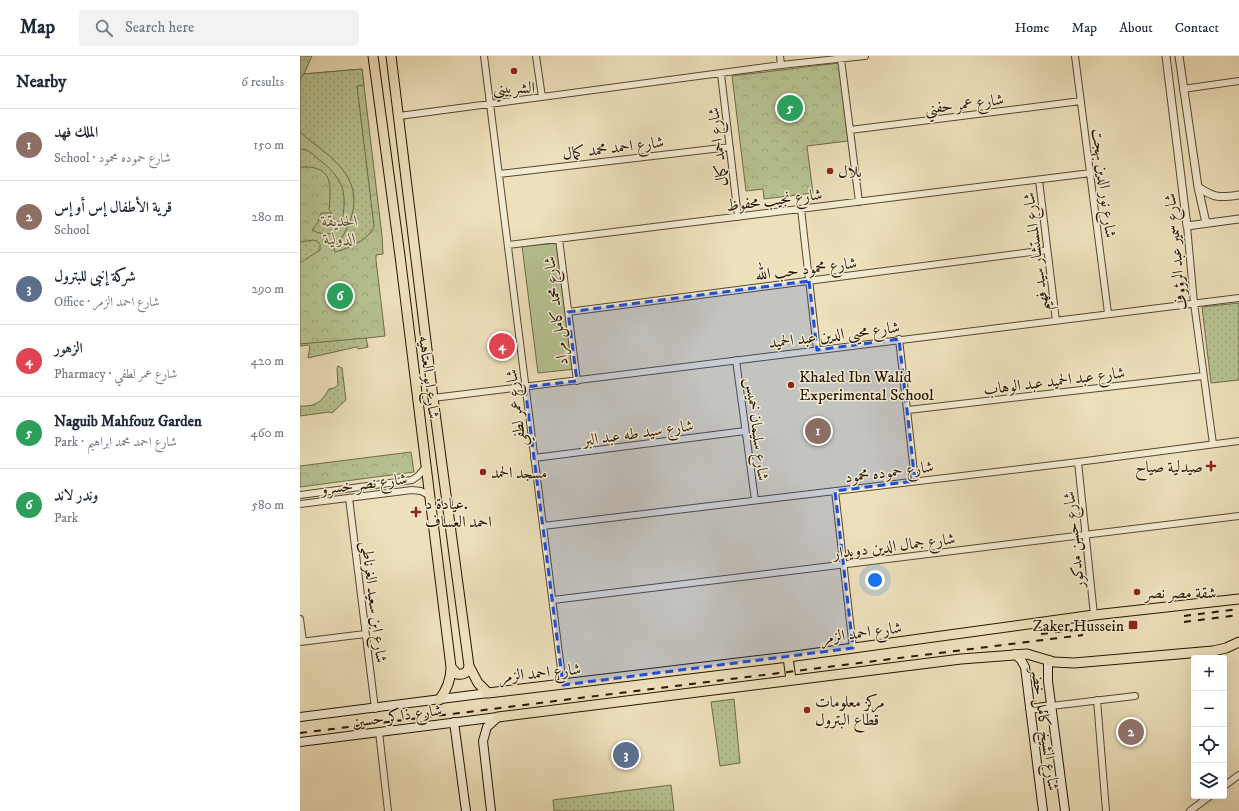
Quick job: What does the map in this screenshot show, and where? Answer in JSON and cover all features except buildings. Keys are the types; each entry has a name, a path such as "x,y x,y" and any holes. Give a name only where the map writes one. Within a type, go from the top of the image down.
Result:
{"main road":[{"name":"شارع ابو العتاهيه","path":"373,56 452,667 450,681 444,694 439,700"},
{"name":"شارع ابو العتاهيه","path":"392,56 433,398 469,666 478,683 488,693"},
{"name":"شارع احمد الزمر","path":"488,693 788,657 1094,615 1239,599"},
{"path":"491,811 483,741 487,727 498,717 947,660 1015,654 1034,655 1060,663 1074,664 1213,651 1226,648 1239,642"},
{"name":"شارع الشيخ كامل خضر","path":"1015,654 1021,660 1024,667 1043,811"},
{"path":"788,657 791,680"},
{"name":"شارع الشيخ كامل خضر","path":"1048,660 1047,675 1064,811"},
{"path":"452,667 457,674 462,674 467,671 469,666"},
{"name":"شارع ذاكر حسين","path":"300,718 488,693"},
{"path":"1030,709 1051,706"},
{"name":"شارع ذاكر حسين","path":"300,742 498,717"},
{"path":"454,722 466,811"}],"street":[{"name":"شارع عمر لطفي","path":"484,56 563,685"},
{"path":"536,56 542,97"},
{"path":"780,56 781,65"},
{"path":"399,116 781,65 865,56"},
{"name":"شارع نور الدين بهجت","path":"1075,56 1108,313"},
{"name":"شارع سمير عبد الرؤوف","path":"1166,56 1187,226 1194,304 1213,444"},
{"name":"شارع سمير عبد الرؤوف","path":"1179,56 1198,187 1206,223"},
{"path":"841,59 859,202"},
{"name":"شارع احمد كمال","path":"721,74 738,217"},
{"path":"1183,89 1239,81"},
{"name":"شارع عمر حفني","path":"850,130 1081,101"},
{"name":"شارع احمد محمد كمال","path":"499,174 730,147"},
{"name":"شارع نجيب محفوظ","path":"508,245 1090,173"},
{"name":"شارع المستشار سيد فهيم","path":"1039,180 1056,321"},
{"path":"1198,187 1217,197 1239,195"},
{"path":"801,209 817,350"},
{"path":"1187,226 1239,219"},
{"name":"شارع محمد كامل مراد","path":"560,239 577,381"},
{"name":"شارع محمود حب الله","path":"568,312 1047,250"},
{"name":"شارع محيى الدين عبد الحميد","path":"433,398 577,381 899,339 1056,321 1108,313 1239,298"},
{"path":"899,339 915,481"},
{"name":"شارع سليمان خميس","path":"736,360 755,500"},
{"name":"شارع عبد الحميد عبد الوهاب","path":"908,410 1203,376"},
{"name":"شارع سيد طه عبد البر","path":"534,458 745,430"},
{"name":"شارع حموده محمود","path":"543,526 1078,462 1239,441"},
{"name":"شارع حسن مدكور","path":"1078,462 1094,615"},
{"name":"شارع نصر خسرو","path":"300,495 402,482 415,478 426,467"},
{"path":"402,482 405,486 402,490"},
{"name":"شارع نصر خسرو","path":"300,504 402,490 416,490 430,496"},
{"path":"835,491 853,648"},
{"name":"شارع ابن سعيد الغرناطى","path":"349,498 375,708"},
{"name":"شارع جمال الدين دويدار","path":"552,600 1239,516"},
{"path":"300,619 301,642 365,634"},
{"path":"1051,706 1135,696"},
{"path":"1098,700 1106,811"},
{"path":"379,732 388,811"},
{"path":"1227,784 1239,775"},
{"path":"1190,811 1206,799"}],"highlighted area":[{"path":"809,281 817,350 899,339 915,481 835,491 853,648 563,685 525,387 577,381 568,312"}],"green space":[{"name":"الحديقة الدولية","path":"300,56 312,56 304,74 362,69 382,236 383,254 376,255 376,260 385,336 300,344"},
{"path":"839,63 848,141 807,146 813,193 764,199 763,189 746,191 732,76"},
{"path":"362,69 364,85 357,86 374,226 372,231 358,243 335,252 334,249 347,228 351,217 354,206 354,196 346,175 338,164 300,132 300,81 303,74"},
{"path":"300,149 310,152 326,165 335,175 342,187 344,212 340,225 333,233 327,234 312,230 318,222 321,213 332,213 329,210 330,185 325,173 319,169 300,167"},
{"path":"313,240 320,244 320,250 300,263 300,242"},
{"path":"559,243 575,369 538,373 522,246"},
{"path":"1239,303 1239,380 1211,383 1202,307"},
{"path":"366,338 368,347 359,349 356,347 308,358 310,347 308,345 300,346 300,344"},
{"path":"338,366 342,368 346,400 332,413 329,412 300,416 300,406 310,406 318,403 329,389 338,385"},
{"path":"411,452 414,472 300,487 300,466"},
{"path":"734,699 740,763 720,766 711,702"},
{"path":"671,785 674,811 554,811 553,800"}],"railway":[{"path":"1184,616 1239,609"},
{"path":"1184,622 1239,615"},
{"path":"1041,634 1083,629"},
{"path":"300,733 1083,635"}],"place":[{"name":"الشربيني","path":"514,71"},
{"name":"Naguib Mahfouz Garden","path":"790,108"},
{"name":"بلال","path":"830,171"},
{"name":"وندر لاند","path":"340,296"},
{"name":"الزهور","path":"502,346"},
{"name":"Khaled Ibn Walid Experimental School","path":"791,385"},
{"name":"الملك فهد","path":"818,431"},
{"name":"صيدلية صياح","path":"1211,466"},
{"name":"مسجد الحمد","path":"483,472"},
{"name":"عيادة د. احمد العساف","path":"416,512"},
{"name":"شقة مصر نصر","path":"1137,592"},
{"name":"Zaker Hussein","path":"1133,625"},
{"name":"مركز معلومات قطاع البترول","path":"807,710"},
{"name":"قرية الأطفال إس أو إس","path":"1131,732"},
{"name":"شركة إنبى للبترول","path":"626,755"}]}
